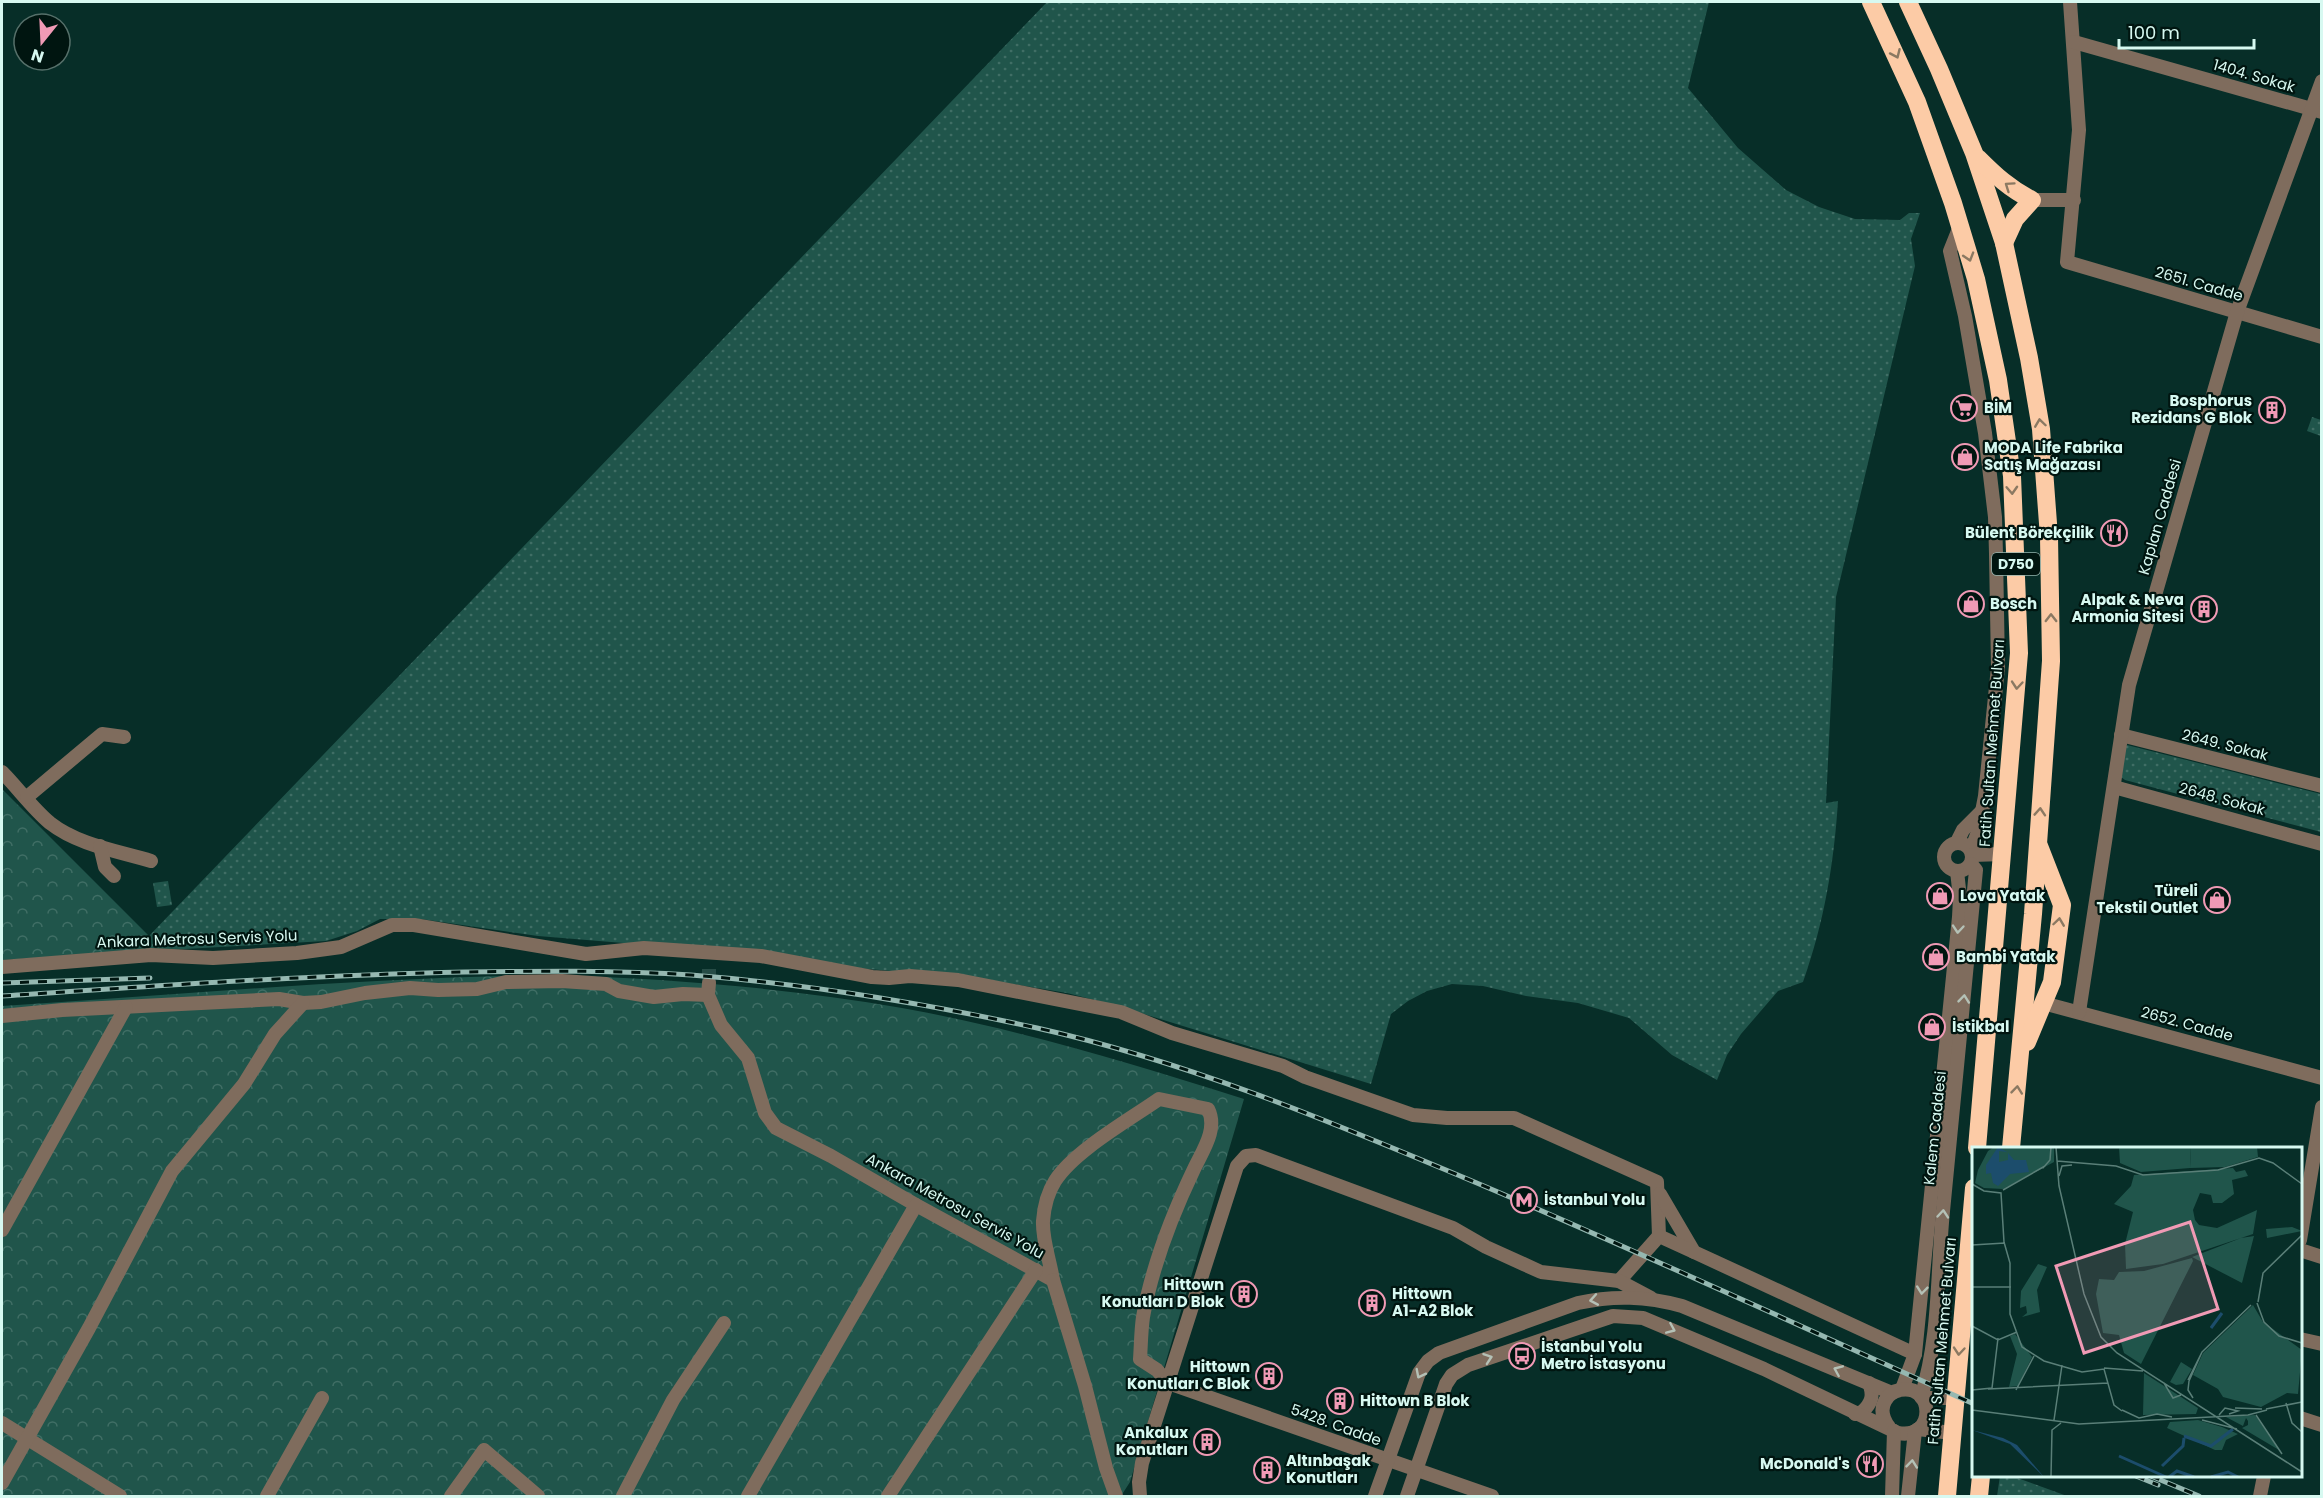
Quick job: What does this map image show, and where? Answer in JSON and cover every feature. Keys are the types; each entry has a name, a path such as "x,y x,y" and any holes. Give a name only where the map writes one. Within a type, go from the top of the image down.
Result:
{"highway":[{"name":"Fatih Sultan Mehmet Bulvarı","path":"1871,2 1917,102 1978,285 1998,380 2012,476 2019,653 1977,1147"},
{"name":"D750","path":"1908,2 1974,153 2004,243 2029,358 2041,429 2049,537 2050,661 2038,842 2011,1147"},
{"path":"1974,153 2001,181 2032,200 2015,219 2004,243"},
{"path":"2020,1058 2052,982 2062,905 2038,842"},
{"name":"Fatih Sultan Mehmet Bulvarı","path":"1947,1497 1972,1210"},
{"path":"1979,1497 1981,1477"}],"street":[{"path":"2032,200 2074,200 2079,130 2070,2"},
{"name":"1404. Sokak","path":"2074,42 2316,110"},
{"name":"Kaplan Caddesi","path":"2079,1012 2130,685 2237,312 2316,110 2322,81"},
{"name":"2651. Cadde","path":"2074,200 2067,262 2322,337"},
{"path":"1960,226 1950,251 1976,378 1995,517 1998,667 1985,796 1972,856 1965,869 1957,871 1949,867 1944,855 1950,845 1957,842 1965,844 1972,856"},
{"path":"1995,517 2014,515"},
{"path":"27,797 102,734 124,737"},
{"name":"2649. Sokak","path":"2121,735 2322,786"},
{"path":"2,772 50,822 70,834 100,846 151,861"},
{"name":"2648. Sokak","path":"2114,787 2322,844"},
{"path":"1957,842 1963,830 1982,811"},
{"path":"100,846 105,867 114,876"},
{"path":"1972,856 2002,854"},
{"name":"Kalem Caddesi","path":"1921,1397 1927,1377 1933,1333 1970,941 1976,870 1972,856"},
{"name":"Kalem Caddesi","path":"1897,1391 1915,1354 1958,928 1960,898 1957,871"},
{"name":"Ankara Metrosu Servis Yolu","path":"2,967 151,955 213,958 297,952 341,947 392,925 414,925 586,954 644,948 709,959 788,959 872,977 910,976 958,980 1121,1012 1172,1034 1283,1066 1305,1077 1413,1115 1447,1118 1514,1118 1657,1182 1659,1192"},
{"name":"Ankara Metrosu Servis Yolu","path":"2,1016 62,1010 279,999 303,1003 321,1002 365,993 410,988 477,989 506,982 562,981 606,984 620,991 654,997 708,989 721,1025 748,1058 765,1113 776,1128 831,1156 1053,1280"},
{"path":"2,1483 89,1328 172,1171 237,1092 275,1034 303,1003"},
{"name":"2652. Cadde","path":"2043,1003 2322,1078"},
{"path":"2,1230 126,1007"},
{"name":"Ankara Metrosu Servis Yolu","path":"1053,1280 1043,1223 1046,1202 1062,1171 1083,1152 1159,1099 1208,1109 1212,1118 1210,1133 1166,1238 1143,1318 1140,1359 1157,1370 1168,1383"},
{"path":"2302,1234 2322,1107"},
{"path":"1136,1496 1142,1463 1237,1166 1242,1159 1250,1155 1453,1228 1486,1247 1541,1272 1619,1281 1651,1298"},
{"path":"1659,1192 1694,1252"},
{"path":"1619,1281 1659,1236 1659,1192"},
{"path":"747,1497 916,1205"},
{"path":"1659,1236 1915,1354"},
{"path":"2302,1250 2322,1257"},
{"path":"888,1497 1036,1270"},
{"path":"1053,1280 1116,1497"},
{"path":"1375,1497 1419,1372 1433,1357 1578,1303 1613,1297 1651,1298 1682,1306 1869,1383 1897,1391 1915,1392 1921,1397 1927,1413 1922,1425 1907,1434 1855,1414 1764,1369 1653,1320 1613,1316 1468,1365 1452,1375 1441,1397 1407,1497"},
{"path":"623,1497 673,1400 724,1323"},
{"path":"2302,1340 2322,1344"},
{"name":"5428. Cadde","path":"1168,1383 1492,1497"},
{"path":"1855,1414 1868,1407 1872,1399 1873,1392 1869,1383"},
{"path":"1892,1497 1891,1429 1882,1416 1882,1409 1884,1403 1897,1391"},
{"path":"1921,1397 1955,1398"},
{"path":"267,1497 322,1398"},
{"path":"2302,1418 2322,1425"},
{"path":"2,1423 120,1497"},
{"path":"1917,1430 1952,1433"},
{"path":"1908,1497 1917,1430"},
{"path":"451,1497 484,1450 538,1497"},
{"path":"2262,1496 2264,1477"}],"green space":[{"path":"1047,2 1709,2 1688,88 1738,148 1786,190 1819,207 1855,219 1900,220 1909,213 1920,213 1911,239 1915,266 1836,597 1826,803 1838,801 1831,870 1817,938 1803,982 1778,991 1741,1034 1727,1055 1717,1080 1672,1055 1629,1018 1578,1003 1526,996 1483,986 1452,984 1427,991 1408,1001 1391,1014 1371,1084 1118,1006 1067,993 976,978 538,936 421,919 380,919 357,931 326,941 149,951 149,936"},
{"path":"2312,417 2321,420 2321,436 2307,431"},
{"path":"2127,745 2321,794 2321,832 2125,780 2121,777 2124,749"},
{"path":"2,789 149,936 149,951 2,960"},
{"path":"168,881 172,905 157,907 153,883"},
{"path":"556,975 730,986 816,995 902,1008 988,1026 1074,1048 1244,1099 1130,1482 1121,1496 2,1496 2,1006 417,979"},
{"path":"2000,1477 2015,1477 2067,1496 1997,1496"}],"tunnel":[{"path":"709,965 709,983"}],"railway":[{"path":"2,996 349,976 550,971 663,973 778,984 865,996 994,1019 1147,1057 1308,1114 1593,1233 1972,1403"},
{"path":"2,983 150,978"},
{"path":"2138,1477 2158,1485"},
{"path":"2153,1477 2199,1496"}],"place":[{"name":"BİM","path":"1964,408"},
{"name":"Bosphorus Rezidans G Blok","path":"2272,410"},
{"name":"MODA Life Fabrika Satış Mağazası","path":"1965,457"},
{"name":"Bülent Börekçilik","path":"2114,533"},
{"name":"Bosch","path":"1971,604"},
{"name":"Alpak & Neva Armonia Sitesi","path":"2204,609"},
{"name":"Lova Yatak","path":"1940,896"},
{"name":"Türeli Tekstil Outlet","path":"2217,900"},
{"name":"Bambi Yatak","path":"1936,957"},
{"name":"İstikbal","path":"1932,1027"},
{"name":"İstanbul Yolu","path":"1524,1200"},
{"name":"Hittown Konutları D Blok","path":"1244,1294"},
{"name":"Hittown A1-A2 Blok","path":"1372,1303"},
{"name":"İstanbul Yolu Metro İstasyonu","path":"1522,1356"},
{"name":"Hittown Konutları C Blok","path":"1269,1376"},
{"name":"Hittown B Blok","path":"1340,1401"},
{"name":"Ankalux Konutları","path":"1207,1442"},
{"name":"McDonald's","path":"1870,1464"},
{"name":"Altınbaşak Konutları","path":"1267,1470"}]}
